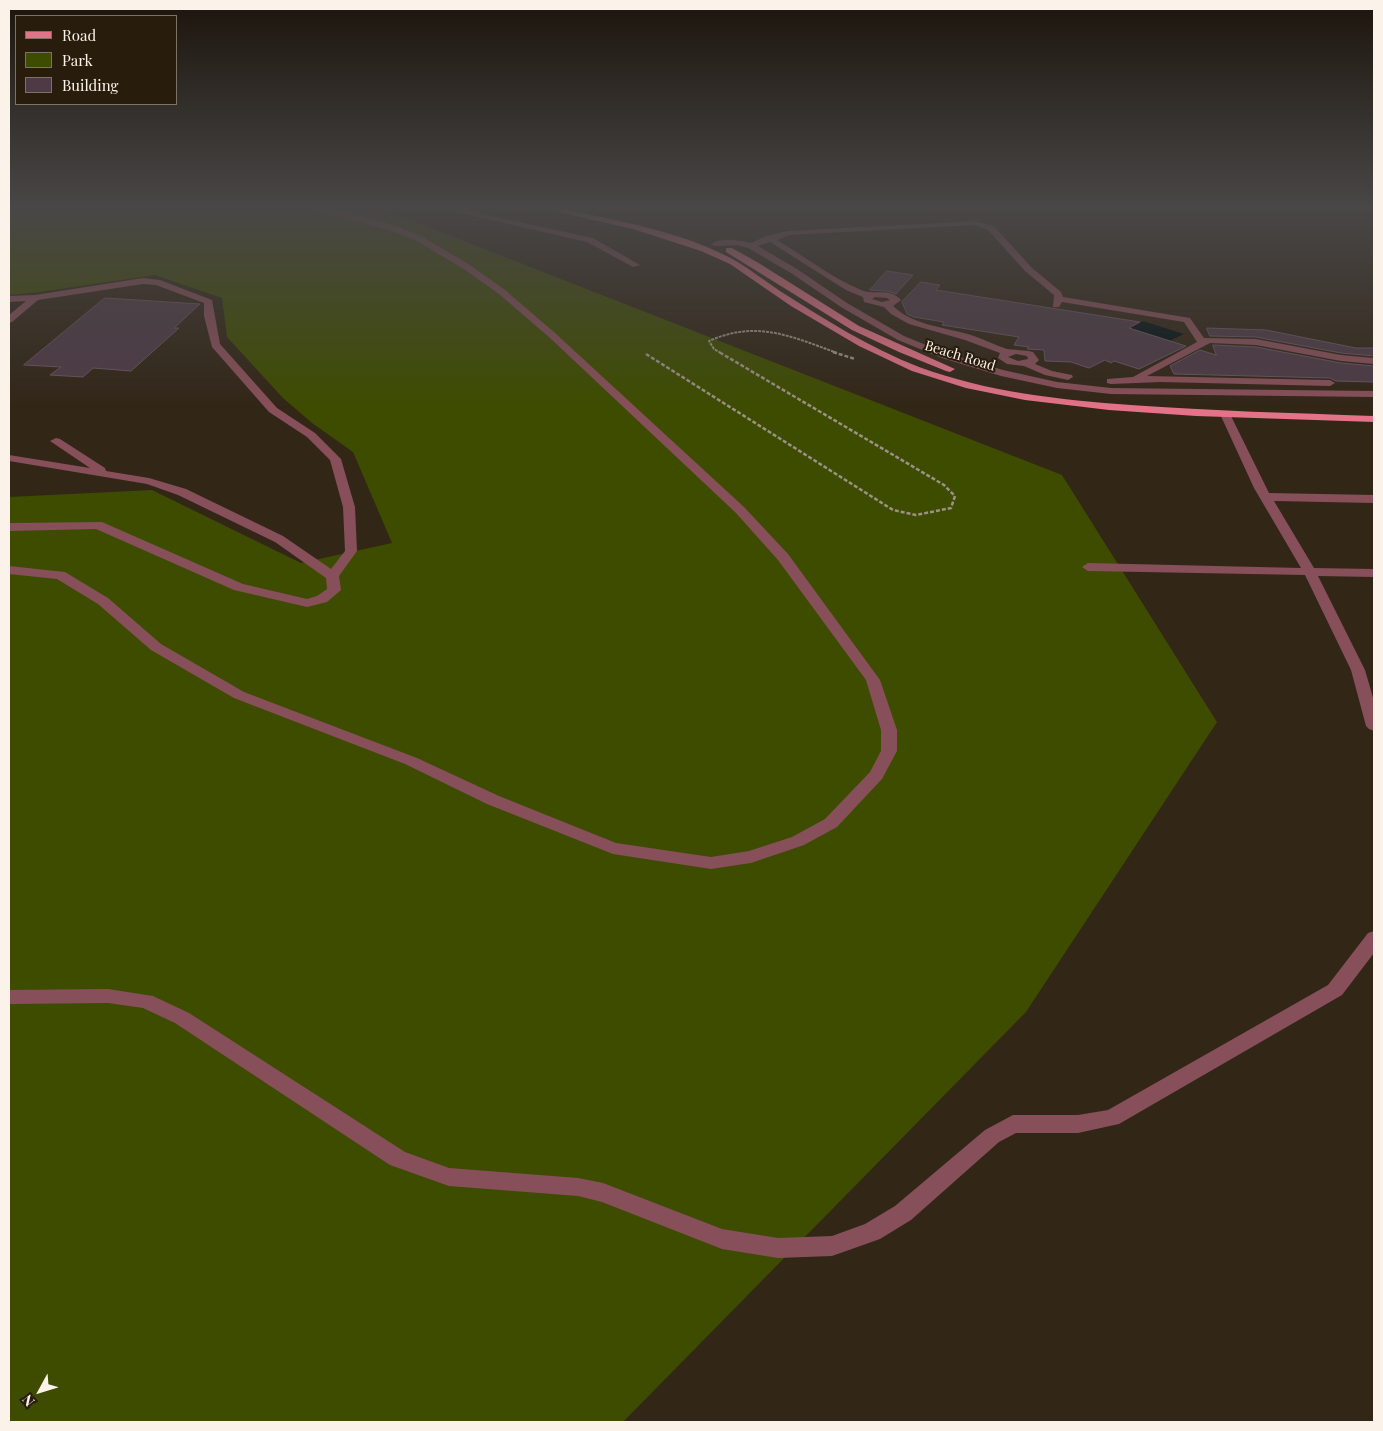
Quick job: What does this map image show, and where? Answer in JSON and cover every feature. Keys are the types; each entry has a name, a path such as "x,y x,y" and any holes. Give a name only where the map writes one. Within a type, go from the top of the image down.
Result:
{"main road":[{"path":"749,274 830,326 875,351 955,382 1052,402 1225,414 1374,419"},
{"name":"Beach Road","path":"770,274 824,308 905,352 946,368 981,378 1051,392 1082,396 1374,411"},
{"path":"783,296 802,294"}],"street":[{"path":"9,570 60,575 103,601 156,647 239,695 411,762 493,800 614,848 711,863 750,857 798,841 831,823 876,775 889,751 889,730 873,680 783,557 740,510 552,335 502,292 476,274"},
{"path":"799,274 844,305 921,347 992,371 1057,385 1111,390 1374,394"},
{"path":"826,274 869,299"},
{"path":"1034,274 1058,294 1057,302 1184,319 1189,321 1202,342"},
{"path":"9,299 36,298 142,281 157,282 209,302 209,316 215,345 273,410 311,435 334,459 349,507 351,551 332,576 334,590 322,599 307,603 239,587 98,524 9,527"},
{"path":"824,308 844,305 884,294 892,296 896,300 893,303 886,304 895,314 915,324 969,338 1008,357 1049,373 1074,378 1104,381 1160,379 1374,385"},
{"path":"9,320 36,298"},
{"path":"1133,380 1202,342 1228,340 1256,342 1342,358 1374,361"},
{"path":"981,378 1008,357"},
{"path":"1225,414 1266,497 1306,564 1308,572 1358,670 1374,726"},
{"path":"56,441 107,473"},
{"path":"9,458 149,481 182,492 280,539 332,576"},
{"path":"9,469 32,461"},
{"path":"1266,497 1374,499"},
{"path":"1088,567 1374,573"},
{"path":"9,997 108,996 146,1001 182,1018 398,1159 450,1177 578,1187 602,1193 722,1239 778,1248 832,1246 872,1232 903,1213 992,1136 1013,1124 1078,1124 1112,1118 1335,990 1374,938"}],"path":[{"path":"646,354 893,510 916,515 951,508 955,496 944,485 714,349 709,341 716,336 755,330 793,337 858,360"}],"green space":[{"path":"9,274 548,274 1062,475 1217,722 1026,1012 623,1422 9,1422 9,497 152,490 301,563 392,543 353,452 312,423 283,398 227,337 222,298 155,275 9,295"}],"shaded area":[{"path":"1143,321 1184,334 1165,343 1159,337 1129,328"}],"building":[{"path":"885,274 913,275 896,294 887,291 870,290"},
{"path":"921,282 940,285 936,290 1140,322 1129,328 1186,346 1139,369 1105,360 1089,368 1071,362 1045,361 1044,350 1027,349 1029,347 1014,345 1019,337 942,325 944,322 907,314 902,302"},
{"path":"105,298 200,304 174,328 179,328 131,371 93,368 83,377 50,375 61,367 24,365"},
{"path":"1207,328 1266,330 1356,348 1374,348 1374,356 1341,353 1256,337 1210,336"},
{"path":"1213,345 1256,347 1341,363 1374,366 1374,382 1336,381 1330,378 1174,374 1170,366 1200,350 1216,355"}]}
